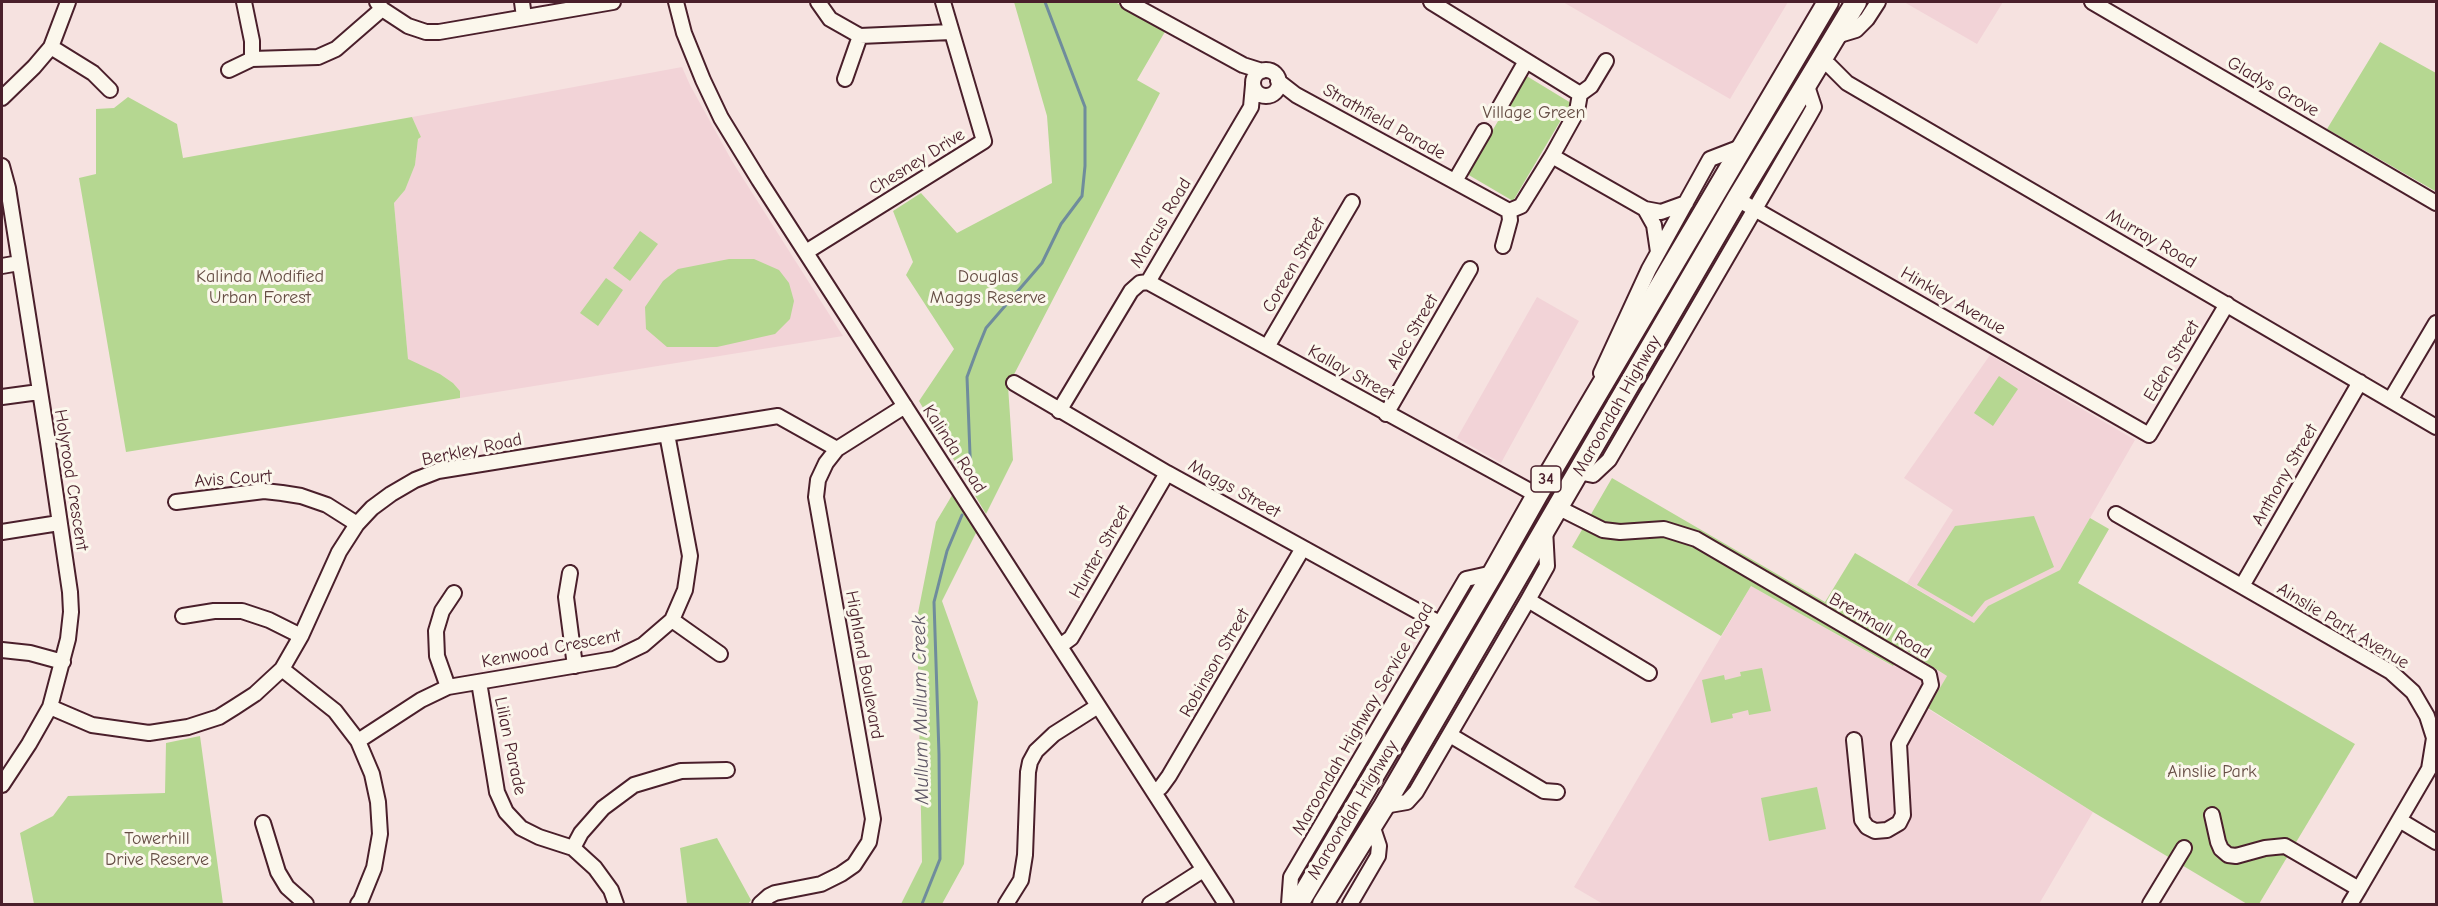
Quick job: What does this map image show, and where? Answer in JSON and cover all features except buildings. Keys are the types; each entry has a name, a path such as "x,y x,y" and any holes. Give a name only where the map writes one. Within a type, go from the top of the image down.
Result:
{"highway":[{"name":"Maroondah Highway","path":"1298,904 1828,2"},
{"name":"Maroondah Highway","path":"1323,904 1384,806 1737,199 1856,2"},
{"path":"1797,55 1820,60"},
{"path":"1537,495 1557,507"}],"street":[{"path":"2,98 51,47 68,2"},
{"path":"244,2 252,41 252,59"},
{"path":"522,2 524,17"},
{"path":"229,70 252,59 318,57 336,49 380,5 408,26 426,32 453,30 613,2"},
{"name":"Kalinda Road","path":"676,2 684,33 721,118 1226,904"},
{"path":"818,2 830,19 860,36 951,32"},
{"name":"Chesney Drive","path":"806,252 984,141 943,2"},
{"path":"1128,2 1152,7 1243,65 1262,71 1271,71 1278,81 1277,89 1270,94 1257,92 1243,65"},
{"path":"1431,2 1580,94"},
{"path":"1833,37 1856,30 1867,19 1878,2"},
{"name":"Gladys Grove","path":"2092,2 2436,203"},
{"path":"845,79 860,36"},
{"path":"51,47 93,73 110,90"},
{"name":"Murray Road","path":"1820,60 1830,66 1847,83"},
{"path":"1498,110 1526,62"},
{"path":"1503,246 1510,220 1509,211 1521,206 1577,111 1580,94 1591,86 1606,62"},
{"path":"1253,84 1256,75 1262,71"},
{"name":"Murray Road","path":"1807,82 1829,78 1847,83 2436,427"},
{"name":"Strathfield Parade","path":"1278,81 1296,95 1509,211"},
{"path":"1578,472 1593,475 1609,460 1814,107 1807,82"},
{"name":"Marcus Road","path":"1059,411 1131,291 1140,283 1149,282 1251,107 1253,84"},
{"name":"Marcus Road","path":"1251,107 1270,94"},
{"name":"Strathfield Parade","path":"1270,94 1296,95"},
{"name":"Strathfield Parade","path":"1455,181 1484,131"},
{"path":"1589,406 1604,365 1658,252 1710,159 1741,147"},
{"path":"1552,156 1645,209 1661,212 1686,203"},
{"name":"Holyrood Crescent","path":"2,166 8,188 70,592 71,612 63,662 50,707 2,785"},
{"name":"Hinkley Avenue","path":"1737,199 2149,435"},
{"name":"Coreen Street","path":"1267,347 1352,202"},
{"path":"1645,209 1654,225 1658,252"},
{"path":"2,266 19,263"},
{"name":"Alec Street","path":"1386,414 1470,268"},
{"name":"Kallay Street","path":"1149,282 1537,495"},
{"name":"Eden Street","path":"2149,435 2227,304"},
{"path":"2391,399 2436,323"},
{"name":"Anthony Street","path":"2242,586 2360,382"},
{"name":"Maggs Street","path":"1014,383 1167,473 1439,623"},
{"path":"2,397 39,392"},
{"name":"Highland Boulevard","path":"760,904 776,893 821,884 841,874 854,865 862,854 872,830 873,819 816,497 818,480 826,463 837,449 905,406"},
{"name":"Berkley Road","path":"50,707 93,725 149,733 201,723 227,712 255,694 282,669 301,636 339,552 357,524 372,508 391,494 415,480 438,471 778,416 837,449"},
{"name":"Kenwood Crescent","path":"358,741 421,700 448,687 614,659 630,653 658,634 672,620 685,590 690,556 667,434"},
{"name":"Hunter Street","path":"1060,646 1071,638 1167,473"},
{"name":"Avis Court","path":"176,502 264,492 282,493 301,496 327,505 357,524"},
{"name":"Brentnall Road","path":"1557,507 1604,530 1620,532 1664,529 1696,539 1929,675 1931,685 1899,744 1904,815 1899,823 1887,830 1875,831 1867,827 1862,820 1854,740"},
{"name":"Ainslie Park Avenue","path":"2116,514 2391,672 2413,692 2427,716 2434,738 2429,769 2401,821 2350,904"},
{"path":"2,532 59,524"},
{"path":"1384,806 1407,802 1416,792 1450,735 1547,566 1545,529"},
{"name":"Robinson Street","path":"1154,792 1169,776 1303,548"},
{"path":"570,573 566,597 575,666"},
{"name":"Maroondah Highway Service Road","path":"1289,904 1291,877 1466,579 1493,573"},
{"path":"448,687 436,656 436,631 442,611 454,593"},
{"path":"1528,600 1649,673"},
{"path":"183,616 214,611 242,611 269,620 301,636"},
{"path":"672,620 720,654"},
{"path":"2,650 30,653 63,662"},
{"path":"282,669 335,711 358,741 374,783 380,834 374,868 362,903"},
{"name":"Lilian Parade","path":"479,682 497,792 507,812 521,828 538,837 573,848 595,868 611,890 616,904"},
{"path":"1006,904 1021,880 1025,855 1030,762 1036,751 1054,734 1098,706"},
{"path":"1450,735 1544,790 1557,792"},
{"path":"573,848 586,826 603,808 634,785 681,771 727,770"},
{"path":"2212,815 2218,842 2221,849 2228,855 2236,856 2265,848 2285,846 2359,889"},
{"path":"2401,821 2436,842"},
{"path":"263,823 278,872 287,887 306,904"},
{"path":"1350,904 1378,856 1378,846 1372,825"},
{"path":"2150,904 2184,848"},
{"path":"1150,904 1203,870"}],"shaded area":[{"path":"1563,2 1788,2 1730,99"},
{"path":"1904,2 2003,2 1977,44"},
{"path":"682,67 732,161 843,336 460,398 460,391 453,383 440,374 408,360 394,203 405,190 415,165 418,139 421,137 412,117"},
{"path":"1537,297 1579,321 1501,463 1457,438"},
{"path":"1990,355 2135,440 2060,570 1988,606 1974,623 1907,583 1953,510 1904,478"},
{"path":"1751,586 1892,666 1903,649 1947,676 1928,709 2093,812 2039,904 1603,904 1574,887"}],"green space":[{"name":"Douglas Maggs Reserve","path":"1014,2 1115,2 1166,30 1137,80 1160,93 1008,386 1013,460 986,514 919,401 954,349 906,275 913,262 893,211 921,193 957,233 1052,183 1047,116"},
{"path":"2380,42 2436,73 2435,191 2327,129"},
{"name":"Village Green","path":"1525,75 1571,103 1513,201 1467,174"},
{"name":"Kalinda Modified Urban Forest","path":"128,97 177,124 183,158 412,117 421,137 418,139 415,165 405,190 394,203 408,359 440,374 453,383 460,391 460,398 126,452 79,178 96,174 96,109 114,108"},
{"path":"640,231 658,244 630,281 613,268"},
{"path":"729,259 754,259 779,270 789,283 794,301 790,319 775,334 717,347 667,347 646,329 645,307 663,281 678,269"},
{"path":"606,278 623,290 598,326 580,313"},
{"path":"1999,376 2018,389 1993,426 1974,413"},
{"name":"Ainslie Park","path":"1612,478 1825,602 1855,553 1974,623 1988,606 2060,570 2090,518 2109,529 2078,583 2355,744 2259,904 2247,904 2093,812 1928,708 1947,676 1904,649 1893,666 1751,586 1721,636 1572,547"},
{"path":"957,487 981,523 942,601 978,702 964,864 942,904 901,904 922,862 917,618 936,522"},
{"path":"2034,516 2054,567 1985,601 1972,617 1917,585 1955,526"},
{"path":"1762,668 1771,711 1749,715 1748,710 1732,714 1733,718 1711,723 1702,680 1724,675 1725,680 1741,676 1740,672"},
{"name":"Towerhill Drive Reserve","path":"200,736 223,904 34,904 20,833 53,816 68,796 165,793 166,743"},
{"path":"1817,787 1826,829 1769,841 1761,798"},
{"path":"717,838 751,900 748,904 687,904 680,848"}],"waterway":[{"name":"Mullum Mullum Creek","path":"971,480 967,377 977,350 986,328 1042,263 1061,224 1082,196 1085,166 1085,107 1045,2"},
{"name":"Mullum Mullum Creek","path":"922,904 940,859 934,602 947,551 962,515"}]}
